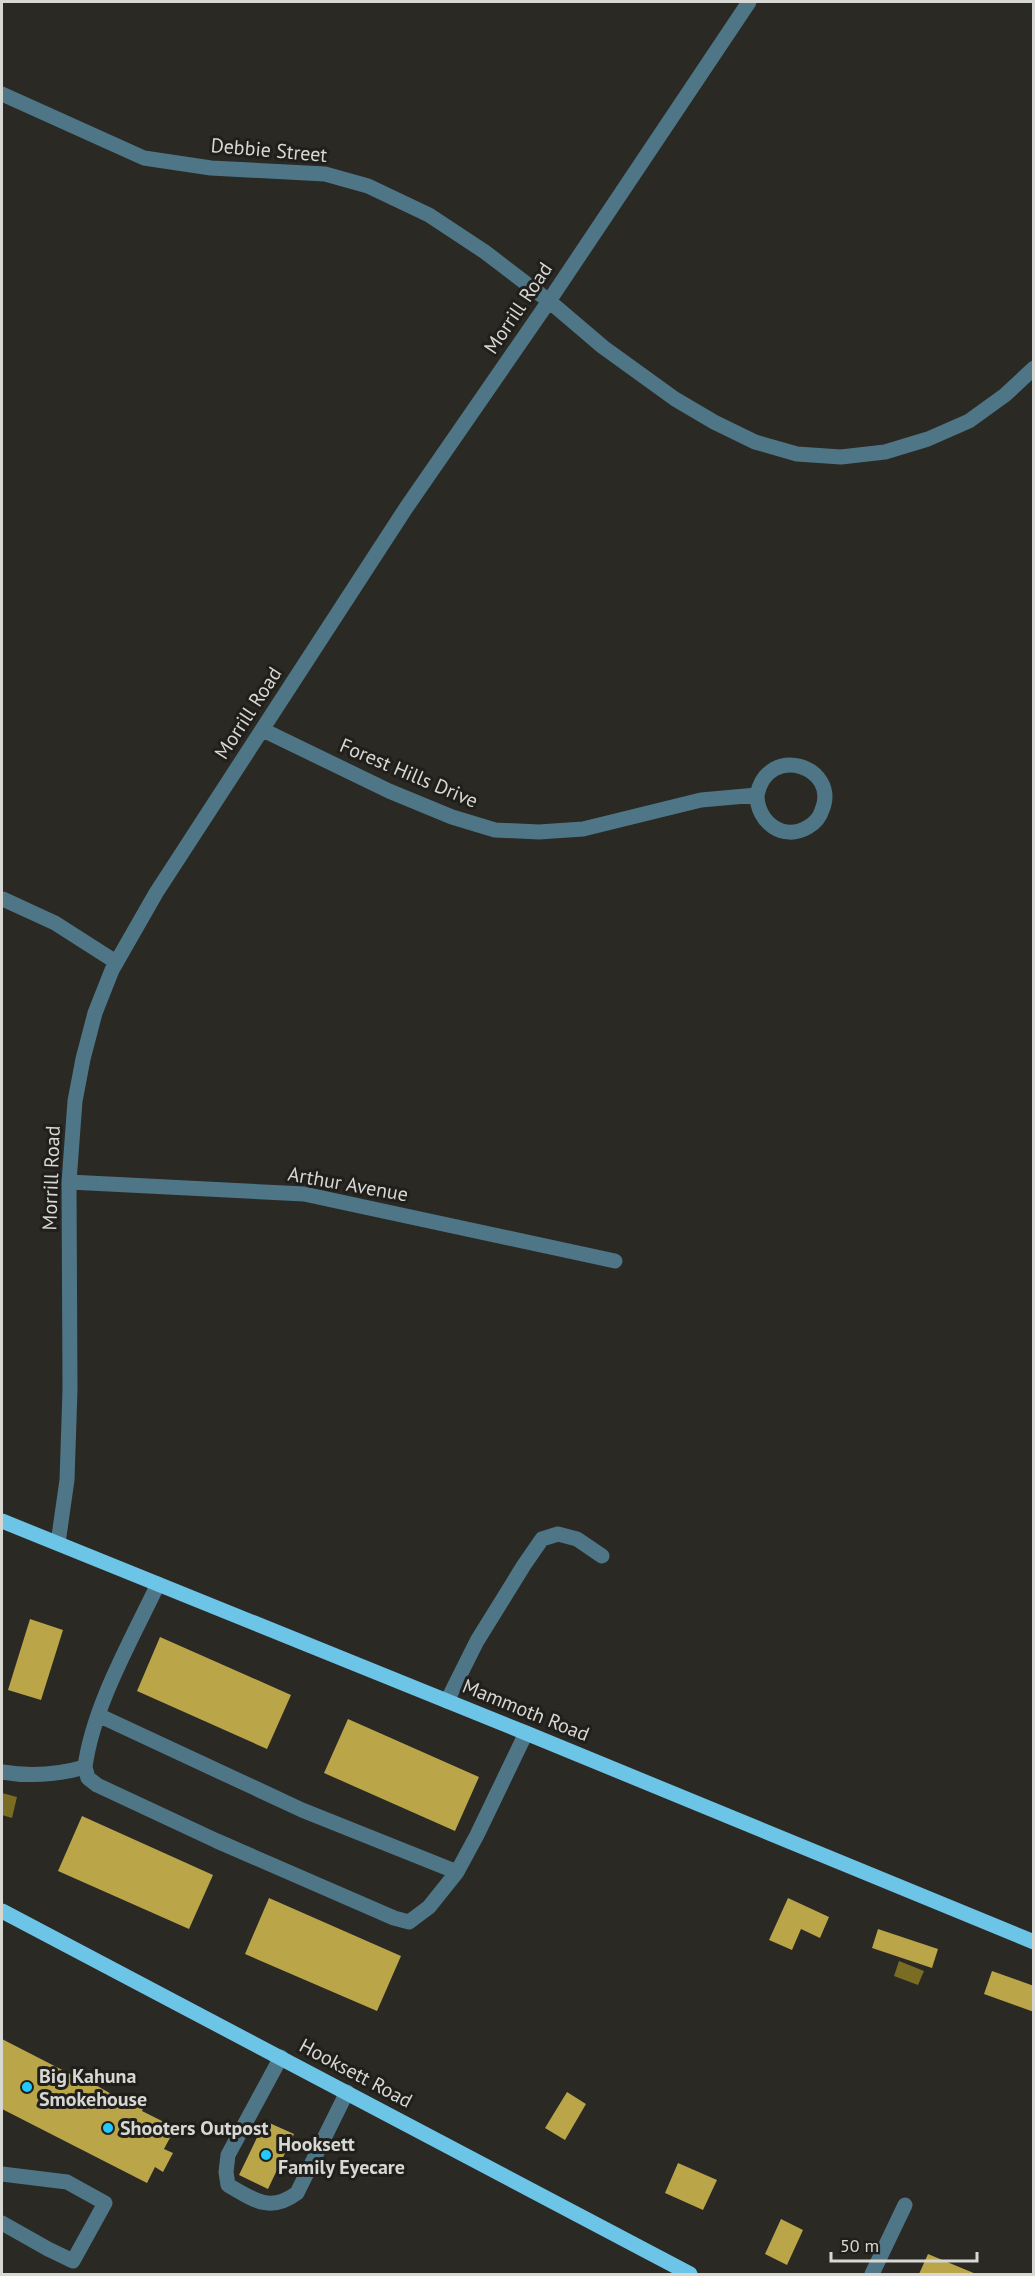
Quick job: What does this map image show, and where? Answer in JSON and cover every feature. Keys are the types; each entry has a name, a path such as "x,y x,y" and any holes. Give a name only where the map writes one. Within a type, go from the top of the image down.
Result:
{"main road":[{"name":"Mammoth Road","path":"2,1521 1034,1942"},
{"name":"Hooksett Road","path":"2,1911 690,2274"}],"street":[{"name":"Morrill Road","path":"58,1543 67,1480 70,1390 69,1182 75,1101 95,1013 116,963 156,893 402,516 749,2"},
{"name":"Debbie Street","path":"2,94 144,158 211,168 325,174 368,186 429,215 485,252 549,301 603,347 675,399 714,422 754,441 797,454 841,457 885,452 928,439 969,421 1005,395 1034,368"},
{"name":"Forest Hills Drive","path":"262,730 389,791 452,817 495,830 539,832 583,829 701,800 757,795"},
{"path":"795,764 803,766 816,775 824,789 825,797 822,812 814,823 802,830 789,832 776,829 765,820 759,809 757,795 762,780 773,769 795,764"},
{"path":"3,898 56,923 116,963"},
{"name":"Arthur Avenue","path":"69,1182 304,1194 615,1261"},
{"path":"447,1701 477,1641 542,1539 558,1534 577,1539 602,1556"},
{"path":"158,1584 98,1715 88,1747 86,1767 88,1778 97,1785 217,1841 394,1918 410,1922 429,1907 457,1872 526,1733"},
{"path":"98,1715 302,1810 457,1872"},
{"path":"2,1772 40,1776 86,1767"},
{"path":"281,2057 228,2155 226,2172 228,2185 255,2201 274,2204 286,2201 297,2193 347,2092"},
{"path":"2,2174 67,2182 105,2203 73,2260 2,2223"},
{"path":"873,2274 905,2205"}],"shaded area":[{"path":"2,1793 17,1797 12,1818 2,1815"},
{"path":"899,1961 924,1971 918,1985 894,1976"}],"building":[{"path":"30,1619 63,1630 41,1700 8,1690"},
{"path":"160,1637 291,1695 267,1749 137,1691"},
{"path":"348,1719 479,1777 455,1831 324,1773"},
{"path":"82,1816 213,1875 189,1929 58,1871"},
{"path":"269,1898 401,1956 377,2011 245,1954"},
{"path":"788,1898 829,1917 820,1938 801,1929 792,1950 769,1940"},
{"path":"878,1929 938,1949 932,1968 872,1948"},
{"path":"992,1971 1034,1986 1034,2012 984,1994"},
{"path":"2,2039 72,2075 73,2072 127,2103 128,2101 143,2108 142,2111 164,2122 161,2128 172,2134 164,2149 173,2153 163,2172 155,2167 147,2183 2,2109"},
{"path":"567,2092 586,2104 565,2140 545,2128"},
{"name":"Hooksett Family Eyecare","path":"265,2121 294,2134 268,2189 239,2175"},
{"path":"678,2163 717,2180 703,2210 665,2193"},
{"path":"781,2219 803,2230 787,2265 765,2254"},
{"path":"928,2254 976,2274 919,2274"}],"place":[{"name":"Big Kahuna Smokehouse","path":"27,2087"},
{"name":"Shooters Outpost","path":"108,2128"},
{"name":"Hooksett Family Eyecare","path":"266,2155"}]}
